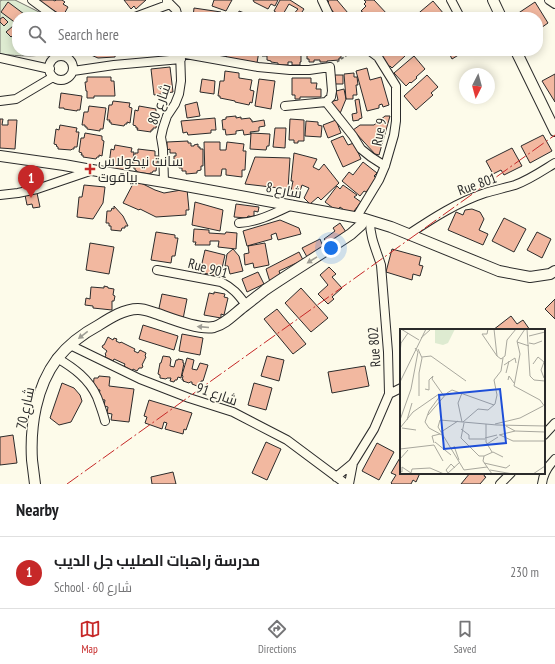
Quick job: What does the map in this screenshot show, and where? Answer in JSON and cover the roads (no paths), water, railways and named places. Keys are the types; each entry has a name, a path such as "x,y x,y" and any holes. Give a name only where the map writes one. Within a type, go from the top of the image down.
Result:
{"street":[{"path":"32,0 48,12"},
{"path":"322,0 328,12"},
{"path":"451,0 457,12"},
{"path":"493,0 499,12"},
{"path":"549,0 555,4"},
{"path":"146,12 168,2 177,12"},
{"path":"52,73 50,65 52,61 62,56"},
{"path":"0,58 52,73 59,80 65,80 73,71 73,65 67,56"},
{"path":"73,71 169,56"},
{"name":"شارع 80","path":"164,182 163,128 167,116 175,104 179,94 181,81 181,56"},
{"path":"193,56 258,67 296,70 330,67 332,91 331,97 326,102 285,106"},
{"name":"Rue 9","path":"364,219 385,166 394,135 396,121 396,86 377,56"},
{"path":"518,56 554,127"},
{"path":"0,101 16,99 52,73"},
{"path":"326,102 354,136 362,149 385,166"},
{"name":"شارع 8","path":"0,156 164,182 364,219 391,227 499,270 530,277 550,274 555,271"},
{"name":"Rue 801","path":"409,234 463,202 486,193 516,185 555,163"},
{"path":"0,195 18,193 37,188 93,170"},
{"path":"239,223 255,220 292,205"},
{"name":"شارع 70","path":"35,484 32,460 32,433 40,395 48,373 57,358 87,331 130,310 138,309 196,326 207,328 220,325 275,283 351,234 361,225 364,219"},
{"name":"Rue 802","path":"336,477 353,463 374,429 389,394 388,352 381,265 370,230 364,219"},
{"name":"Rue 901","path":"157,270 221,282 238,294 246,305"},
{"name":"شارع 91","path":"70,345 140,378 189,398 233,412 287,440 346,484"},
{"path":"57,358 84,378 97,396 105,421"},
{"path":"389,394 400,388"},
{"path":"545,434 555,423"},
{"path":"545,472 555,459"},
{"name":"Rue 802","path":"349,484 353,463"},
{"path":"542,484 544,474"},
{"path":"500,484 509,478"}],"place":[{"name":"سانت نيكولاس بياقوت","path":"90,169"},
{"name":"مدرسة راهبات الصليب جل الديب","path":"31,198"}]}
